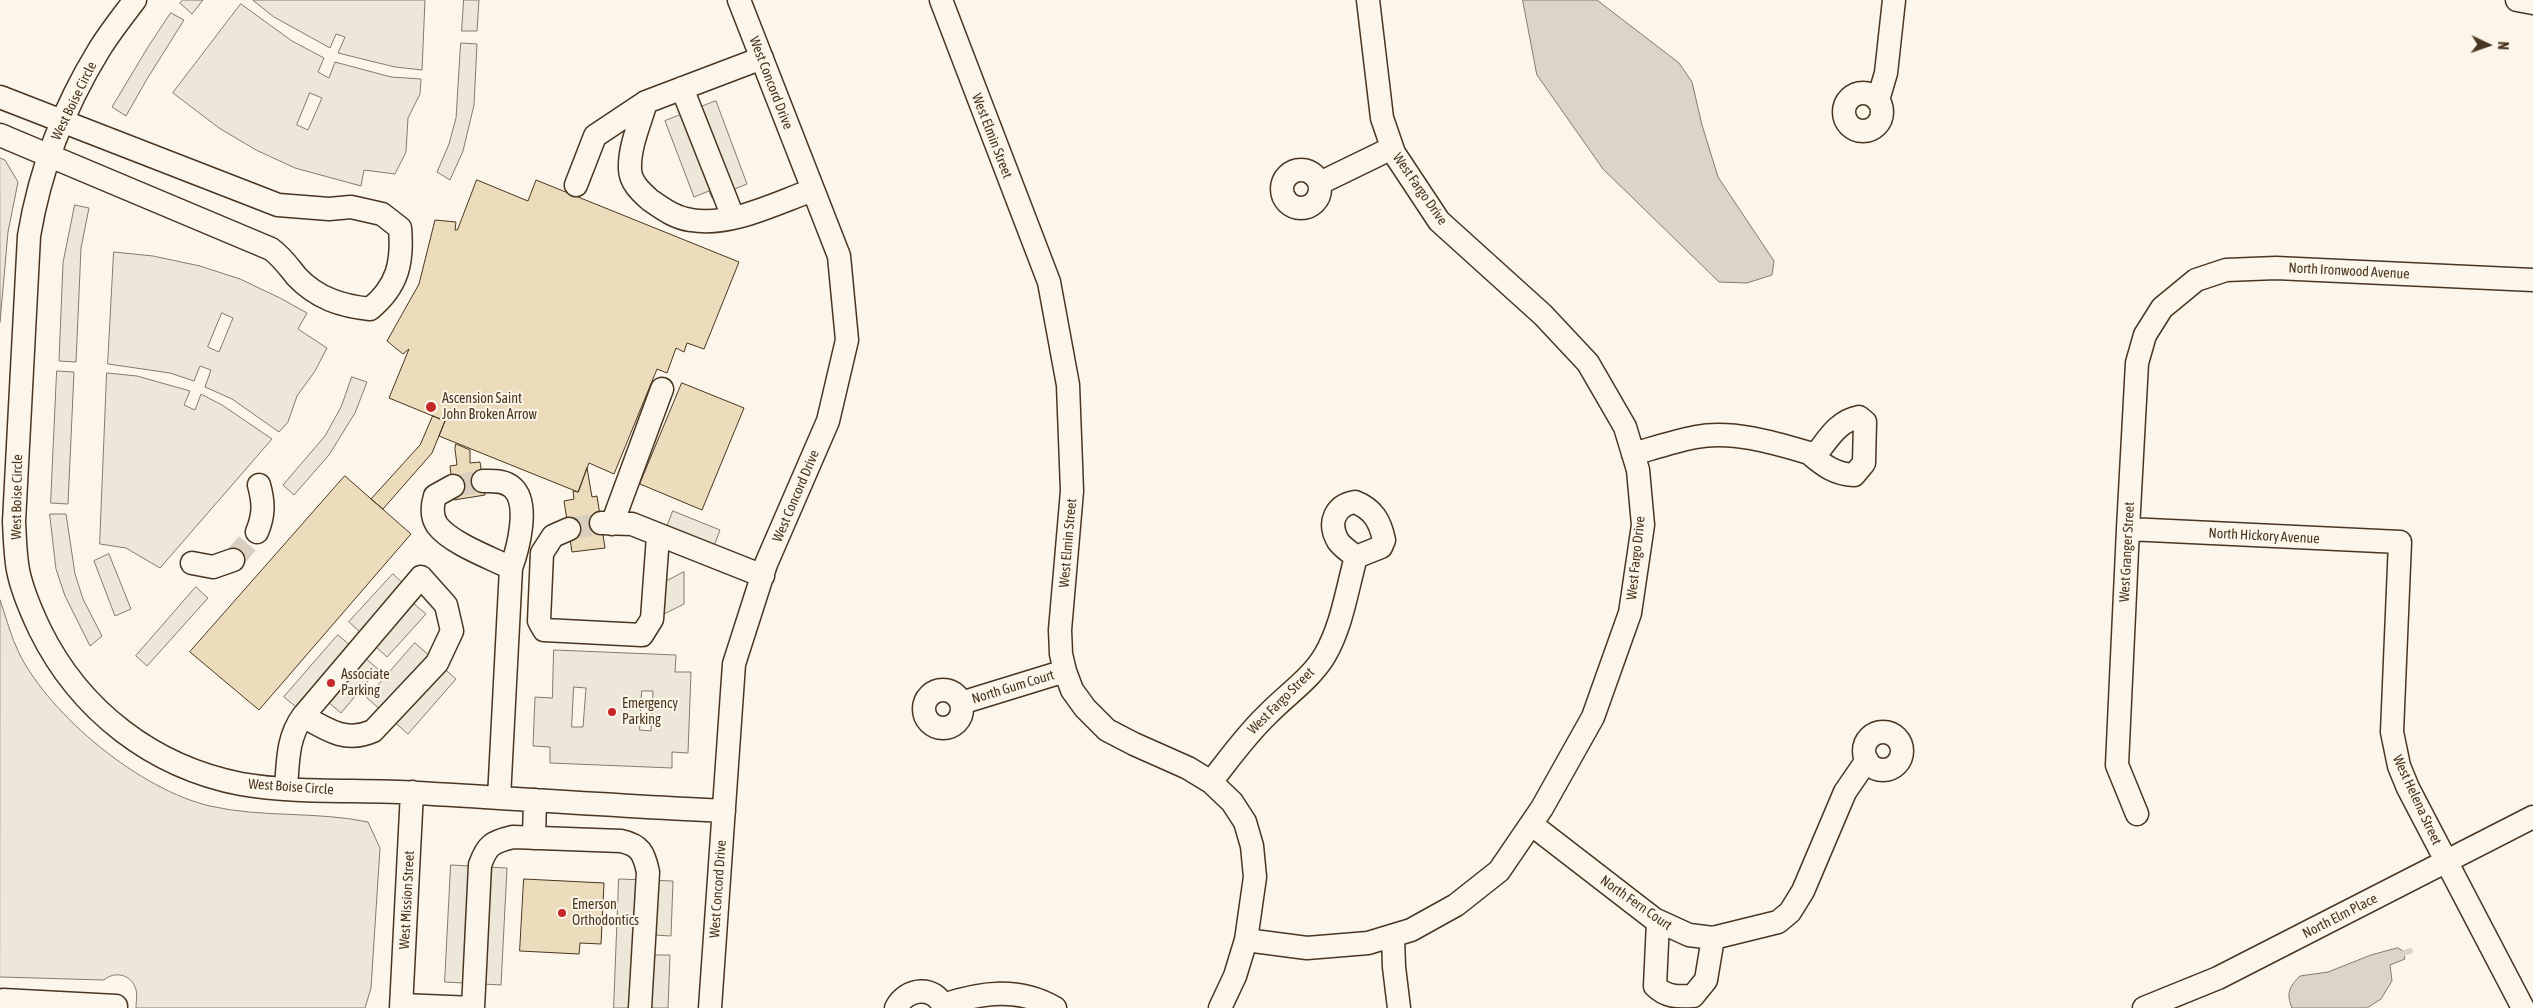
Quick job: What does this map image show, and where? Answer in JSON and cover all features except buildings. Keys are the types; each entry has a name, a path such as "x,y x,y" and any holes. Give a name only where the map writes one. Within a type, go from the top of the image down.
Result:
{"street":[{"name":"West Boise Circle","path":"136,0 99,50 62,120 35,197 29,236 14,522 18,570 29,607 61,669 82,696 112,724 135,740 166,759 213,777 243,784 286,788 412,792 724,811"},
{"name":"West Concord Drive","path":"710,1008 734,664 762,576 828,421 848,340 839,256 739,0"},
{"name":"West Elmin Street","path":"940,0 1048,282 1068,385 1072,492 1060,630 1060,654 1072,690 1085,708 1107,730 1188,768 1210,782 1232,802 1244,822 1252,846 1255,877 1246,940 1235,976 1220,1008"},
{"name":"West Fargo Drive","path":"1246,940 1307,948 1368,943 1411,930 1456,906 1499,871 1531,824 1593,717 1630,613 1643,525 1638,470 1625,427 1588,363 1543,315 1439,221 1392,148 1382,118 1368,0"},
{"path":"1878,100 1886,73 1894,0"},
{"path":"2517,0 2533,2"},
{"path":"576,185 595,136 646,102 762,58"},
{"path":"682,88 733,217"},
{"path":"0,97 278,205 329,209 351,207 382,214 400,228 402,251 399,268 384,298 370,309 346,307 320,295 298,277 283,258 270,249 0,135"},
{"path":"646,102 634,140 629,170 638,191 668,212 691,220 717,221 813,190"},
{"path":"1320,182 1392,148"},
{"name":"North Ironwood Avenue","path":"2173,297 2196,280 2214,272 2268,268 2533,280"},
{"name":"West Granger Street","path":"2137,814 2117,765 2135,385 2139,351 2150,324 2173,297"},
{"path":"662,389 607,524 632,524 762,576"},
{"path":"1633,454 1698,436 1730,436 1771,442 1809,454 1814,458"},
{"path":"483,481 501,481 512,487 520,497 521,510 519,547 511,568 499,798"},
{"path":"257,532 263,517 263,502 259,485"},
{"path":"452,486 436,496 432,505 433,517 438,526 448,536 511,568"},
{"path":"568,529 553,536 542,553 539,621 544,630 642,635 652,619 658,536"},
{"name":"North Hickory Avenue","path":"2128,529 2400,542"},
{"name":"West Helena Street","path":"2400,542 2391,713 2394,749 2408,788 2522,1008"},
{"name":"West Fargo Street","path":"1210,782 1244,740 1284,698 1310,675 1325,655 1335,633 1356,557"},
{"path":"192,563 213,567 233,560"},
{"path":"286,788 289,742 294,727 303,716 414,584 421,577 446,606 452,631 437,663 374,731 364,735 353,737 338,735 303,716"},
{"name":"North Gum Court","path":"961,703 1065,671"},
{"name":"North Fern Court","path":"1531,824 1658,922 1689,936 1713,938 1778,922 1790,912 1803,891 1845,792 1866,760"},
{"name":"West Mission Street","path":"401,1006 412,792"},
{"path":"534,838 536,800"},
{"name":"North Elm Place","path":"2144,1008 2218,978 2533,817"},
{"path":"401,1006 473,1008 480,865 486,850 497,841 513,838 534,838 621,841 635,844 644,855 648,872 640,1008"},
{"path":"1658,922 1655,986 1662,993 1676,997 1692,996 1706,980 1713,938"},
{"path":"1393,936 1394,967 1400,1008"},
{"path":"896,1008 900,1000 908,994 918,991 928,992 937,997 944,1006 985,994 1013,993 1036,998 1055,1008"},
{"path":"2,1008 3,1000 116,1006 116,1008"}],"shaded area":[{"path":"183,0 203,0 192,14 180,3"},
{"path":"253,0 425,0 422,70 395,67 338,53 345,37 336,34 330,48 274,17"},
{"path":"464,0 479,0 477,31 462,31"},
{"path":"1523,0 1597,0 1679,63 1692,82 1702,125 1718,177 1774,261 1772,275 1747,283 1719,282 1603,169 1537,75"},
{"path":"241,4 292,41 324,58 318,72 329,78 335,62 391,77 421,79 420,94 408,118 406,152 395,174 364,170 361,186 295,168 256,150 219,128 173,93","holes":["310,93 322,98 308,130 297,125"]},
{"path":"171,13 184,20 126,116 112,107"},
{"path":"461,43 477,44 474,105 463,151 450,180 437,172 449,144 456,118"},
{"path":"716,101 747,184 712,198 709,191 694,197 665,121"},
{"path":"0,158 5,160 18,182 8,232 0,322"},
{"path":"75,205 89,208 81,248 76,362 59,361 63,263"},
{"path":"114,252 153,256 200,266 240,279 307,313 298,329 327,348 315,371 297,396 288,422 279,432 232,399 205,387 211,370 200,366 194,381 170,373 108,364","holes":["222,313 233,318 219,352 208,347"]},
{"path":"57,371 74,372 68,504 51,503"},
{"path":"107,373 137,376 190,391 184,405 195,410 201,394 222,405 272,439 160,568 126,548 100,544"},
{"path":"352,377 367,382 355,413 329,455 294,495 283,485 325,436 341,407"},
{"path":"673,511 720,530 714,546 667,527"},
{"path":"50,514 66,514 75,574 83,599 102,636 90,646 65,596 56,569"},
{"path":"109,554 131,609 115,616 94,561"},
{"path":"684,572 684,604 662,615 663,583"},
{"name":"Associate Parking","path":"393,574 419,598 414,604 426,614 387,657 349,622"},
{"path":"196,587 208,598 147,666 136,656"},
{"path":"0,600 19,653 53,702 101,748 156,784 183,797 230,810 329,817 368,822 380,848 371,988 365,1008 136,1008 136,989 129,979 121,975 112,975 104,980 0,977"},
{"name":"Associate Parking","path":"338,635 378,669 341,713 328,702 312,720 284,697"},
{"name":"Associate Parking","path":"415,643 456,679 408,734 367,698"},
{"name":"Emergency Parking","path":"554,650 676,655 675,672 691,672 688,753 672,752 672,768 550,763 550,747 533,746 535,697 552,698","holes":["574,687 586,688 583,727 572,727","642,691 653,691 651,731 640,730"]},
{"path":"451,865 507,868 501,985 445,982"},
{"path":"619,879 673,881 671,936 654,935 653,955 670,955 668,1008 614,1008"},
{"path":"2398,948 2403,951 2405,959 2390,965 2392,981 2381,999 2367,1008 2292,1008 2289,998 2290,990 2300,976 2328,972 2371,955"}],"waterway":[{"path":"2404,953 2410,951"}],"tunnel":[{"path":"453,486 483,481"},
{"path":"569,529 601,523"},
{"path":"233,560 257,532"}],"place":[{"name":"Ascension Saint John Broken Arrow","path":"431,407"},
{"name":"Associate Parking","path":"331,683"},
{"name":"Emergency Parking","path":"612,712"},
{"name":"Emerson Orthodontics","path":"562,913"}]}
